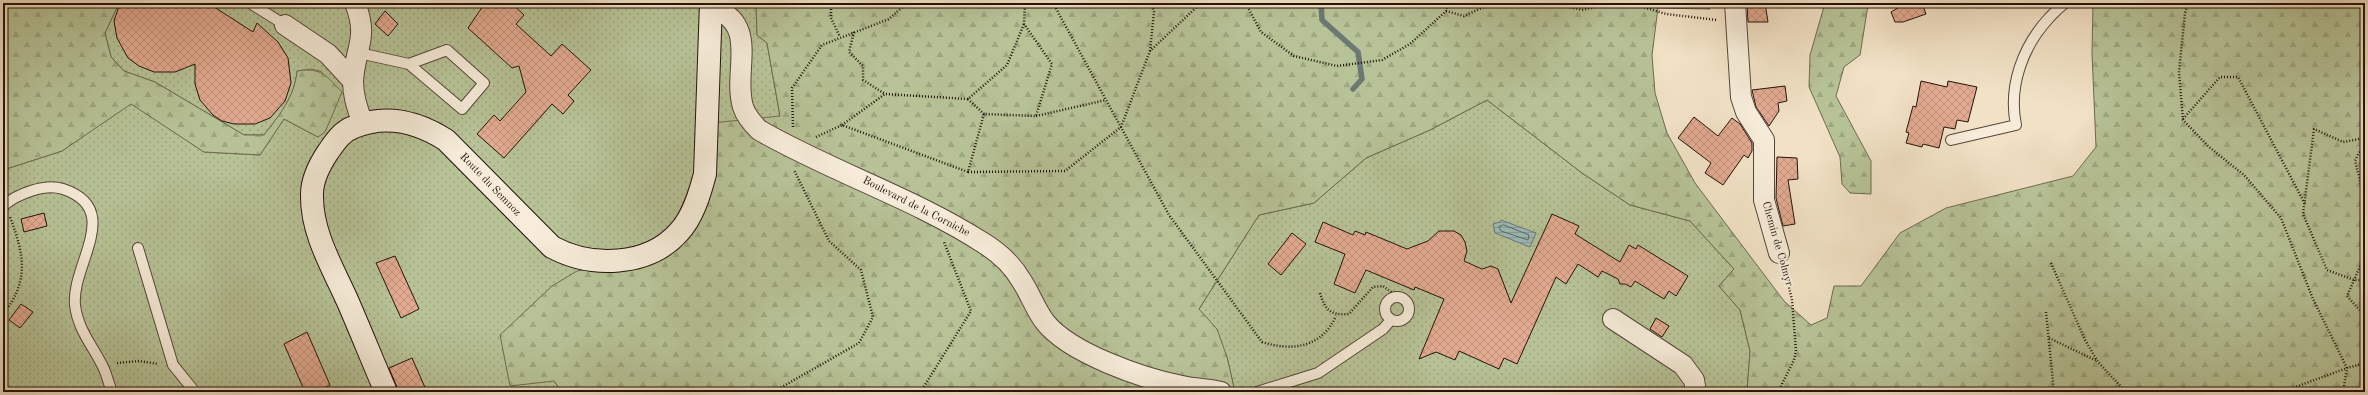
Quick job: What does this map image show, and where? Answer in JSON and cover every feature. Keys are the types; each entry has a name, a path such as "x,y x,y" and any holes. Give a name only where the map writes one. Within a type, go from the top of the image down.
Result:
{"main road":[{"name":"Route du Semnoz","path":"386,392 326,254 312,212 312,192 316,175 337,138 350,128 363,123 380,120 396,120 414,124 432,131 462,155 538,235 552,247 569,256 605,261 626,260 647,254 665,244 680,231 699,197 705,174 708,150 708,65 711,5"}],"street":[{"path":"355,3 363,25 354,81 354,96 363,123"},
{"name":"Chemin de Colmyr","path":"1735,3 1741,97 1746,112 1764,140 1764,200 1779,253"},
{"name":"Boulevard de la Corniche","path":"711,5 732,18 738,28 742,52 740,87 743,107 749,119 759,130 932,214 987,245 1008,263 1021,280 1045,321 1058,336 1086,353 1141,374 1181,386 1221,392"},
{"path":"285,25 328,54 354,81"},
{"path":"1613,319 1683,365 1694,380 1696,392"}],"lane":[{"path":"250,3 285,25"},
{"path":"1951,140 2016,125 2015,90 2022,58 2038,29 2065,3"},
{"path":"359,53 409,64 462,109 484,83 447,50 409,64"},
{"path":"4,205 20,196 50,186 72,192 82,198 89,208 93,223 92,236 75,288 75,306 82,330 104,368 112,392"},
{"path":"138,248 173,366 195,392"},
{"path":"1398,297 1407,302 1409,312 1402,320 1391,320 1387,316 1385,306 1392,298 1398,297"},
{"path":"1257,392 1318,373 1383,329 1391,320"}],"path":[{"path":"831,3 831,18 840,37"},
{"path":"773,392 859,343 873,317 861,270 829,241 794,174 792,88 822,44 889,19 907,3"},
{"path":"968,99 1007,65 1024,24 1025,3"},
{"path":"1053,3 1169,215 1262,342 1280,348 1297,346 1318,339 1330,329 1336,316"},
{"path":"842,125 968,172 1065,172 1121,127 1150,51 1154,12 1151,3"},
{"path":"1150,51 1201,3"},
{"path":"1243,3 1246,4 1261,32 1294,56 1337,66 1382,60 1410,44 1446,10 1448,3"},
{"path":"1446,10 1464,16 1486,6 1502,3"},
{"path":"1553,3 1582,10 1612,3"},
{"path":"1630,3 1666,14 1719,20"},
{"path":"1923,6 1946,3"},
{"path":"2188,3 2185,13 2179,72 2183,120 2209,147 2244,175 2281,218 2313,299 2347,368 2343,392"},
{"path":"1024,24 1052,64 1036,116"},
{"path":"854,32 849,52 863,66 863,80 885,94 968,99 984,114 1036,116 1106,100"},
{"path":"2183,120 2220,77 2238,78 2305,204"},
{"path":"793,147 842,125 885,94"},
{"path":"968,172 984,114"},
{"path":"2365,139 2342,142 2314,129 2303,214 2327,270 2354,280 2365,280"},
{"path":"2365,139 2355,161 2365,199"},
{"path":"3,314 15,299 22,266 21,250 4,205"},
{"path":"910,392 923,388 971,311 932,214"},
{"name":"Chemin de Colmyr","path":"1778,392 1794,360 1796,351 1792,300 1779,253"},
{"path":"2365,255 2347,296 2365,316"},
{"path":"2050,263 2085,340 2098,362 2126,392"},
{"path":"1320,293 1325,308 1336,316 1349,314 1373,287 1383,286 1398,297"},
{"path":"2046,312 2054,392"},
{"path":"2048,338 2098,362"},
{"path":"104,368 130,361 173,366"},
{"path":"2282,392 2347,368 2365,363"}],"green space":[{"path":"3,3 119,3 105,33 111,57 124,71 155,82 244,135 264,135 281,113 290,97 296,80 297,71 312,70 323,74 342,92 325,132 318,137 284,119 260,155 204,152 131,104 62,151 3,170"},
{"path":"119,3 207,3 209,5 209,3 756,3 757,35 767,43 780,116 706,192 554,381 562,392 3,392 3,170 62,151 131,103 204,152 260,155 284,119 318,137 322,72 312,69 297,71 296,80 290,98 281,113 264,135 244,135 155,82 124,71 111,57 105,33"},
{"path":"756,3 1694,3 1710,9 1658,8 1652,55 1655,93 1667,133 1695,183 1784,301 1811,325 1827,318 1834,286 1861,286 1900,233 1946,208 2073,176 2096,147 2092,53 2093,3 2365,3 2365,392 1747,392 1750,351 1740,310 1719,286 1734,269 1690,221 1630,205 1582,173 1487,100 1430,130 1366,158 1314,203 1259,215 1199,309 1217,329 1227,357 1235,392 562,392 554,381 510,386 500,335 552,286 577,271 599,267 694,223 712,123 780,116 767,43 757,35"},
{"path":"1825,3 1867,3 1868,5 1860,55 1844,67 1836,96 1871,161 1871,194 1850,193 1842,184 1840,157 1809,87 1810,55"},
{"path":"1487,100 1582,173 1630,205 1690,221 1734,269 1719,286 1740,310 1750,351 1747,392 1235,392 1227,357 1199,309 1259,215 1314,203 1366,158 1430,130"}],"water":[{"path":"1501,220 1536,233 1530,247 1495,233 1493,224 1500,222"}],"building":[{"path":"120,3 208,3 253,32 257,23 278,42 288,58 291,83 285,101 270,118 255,124 234,124 222,121 213,115 200,100 195,84 195,64 175,72 154,72 139,66 128,58 117,38 114,21"},
{"path":"485,3 511,3 524,15 516,24 551,56 562,44 591,70 568,95 574,101 563,114 552,104 504,158 477,134 494,115 500,121 526,92 519,66 512,68 468,28"},
{"path":"1747,3 1765,3 1768,22 1748,22"},
{"path":"1906,3 1922,3 1926,14 1903,22 1895,22 1891,12"},
{"path":"385,11 398,24 388,36 375,24"},
{"path":"1921,81 1947,87 1948,81 1977,87 1968,122 1957,120 1955,129 1944,127 1939,148 1923,144 1922,147 1906,143 1909,133 1906,132 1913,106 1916,107"},
{"path":"1785,86 1787,101 1778,103 1779,111 1769,126 1756,107 1752,90"},
{"path":"1694,117 1718,136 1732,118 1740,124 1752,143 1752,151 1748,158 1744,155 1723,185 1705,173 1711,163 1678,138"},
{"path":"1777,157 1797,158 1798,179 1788,180 1795,224 1783,226 1776,198"},
{"path":"44,213 47,226 24,232 21,219"},
{"path":"1552,214 1579,226 1575,234 1620,262 1629,245 1636,249 1638,245 1688,276 1676,296 1669,291 1664,299 1635,281 1631,287 1625,284 1620,284 1618,279 1602,271 1598,277 1578,264 1566,284 1556,277 1517,364 1504,358 1499,369 1459,351 1455,360 1436,352 1419,359 1444,299 1415,287 1414,290 1366,270 1355,293 1334,284 1345,254 1315,242 1323,222 1353,235 1355,231 1365,235 1366,232 1407,249 1428,241 1439,231 1454,231 1461,235 1465,242 1467,251 1464,261 1482,269 1491,266 1498,269 1511,303"},
{"path":"1292,233 1306,244 1281,275 1268,264"},
{"path":"395,256 419,309 401,318 376,263"},
{"path":"21,304 33,312 20,328 9,320"},
{"path":"1656,318 1669,326 1662,337 1650,329"},
{"path":"307,332 330,385 316,392 305,392 284,344"},
{"path":"412,358 427,392 399,392 389,368"}],"waterway":[{"path":"1321,3 1322,20 1358,52 1362,79 1353,89"}]}
